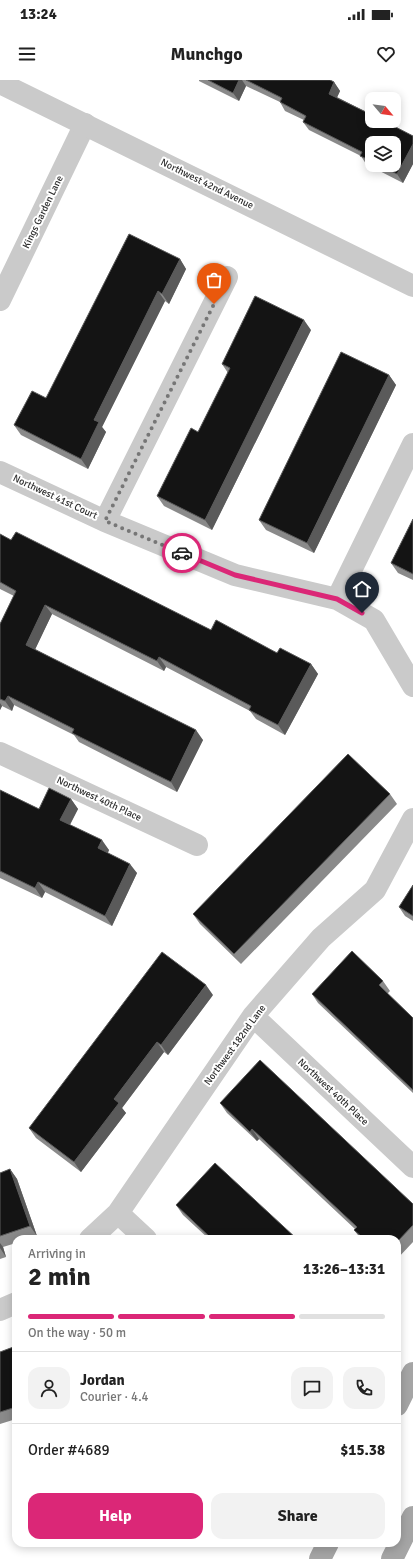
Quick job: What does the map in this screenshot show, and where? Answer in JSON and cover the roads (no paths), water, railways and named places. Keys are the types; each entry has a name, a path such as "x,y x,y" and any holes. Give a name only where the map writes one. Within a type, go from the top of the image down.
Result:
{"main road":[{"path":"401,1397 413,1373"},
{"path":"401,1541 413,1517"},
{"path":"320,1559 326,1547"},
{"path":"392,1559 398,1547"}],"street":[{"name":"Northwest 42nd Avenue","path":"0,83 413,286"},
{"name":"Kings Garden Lane","path":"0,300 85,124"},
{"path":"105,521 227,277"},
{"path":"337,599 413,444"},
{"name":"Northwest 41st Court","path":"0,472 105,521 235,575 337,599 374,620 413,686"},
{"name":"Northwest 40th Place","path":"0,753 197,845"},
{"name":"Northwest 182nd Lane","path":"94,1235 118,1213 253,1016 321,938 375,890 413,819"},
{"name":"Northwest 40th Place","path":"253,1016 413,1167"},
{"path":"118,1213 142,1235"},
{"path":"0,1310 12,1305"}]}
